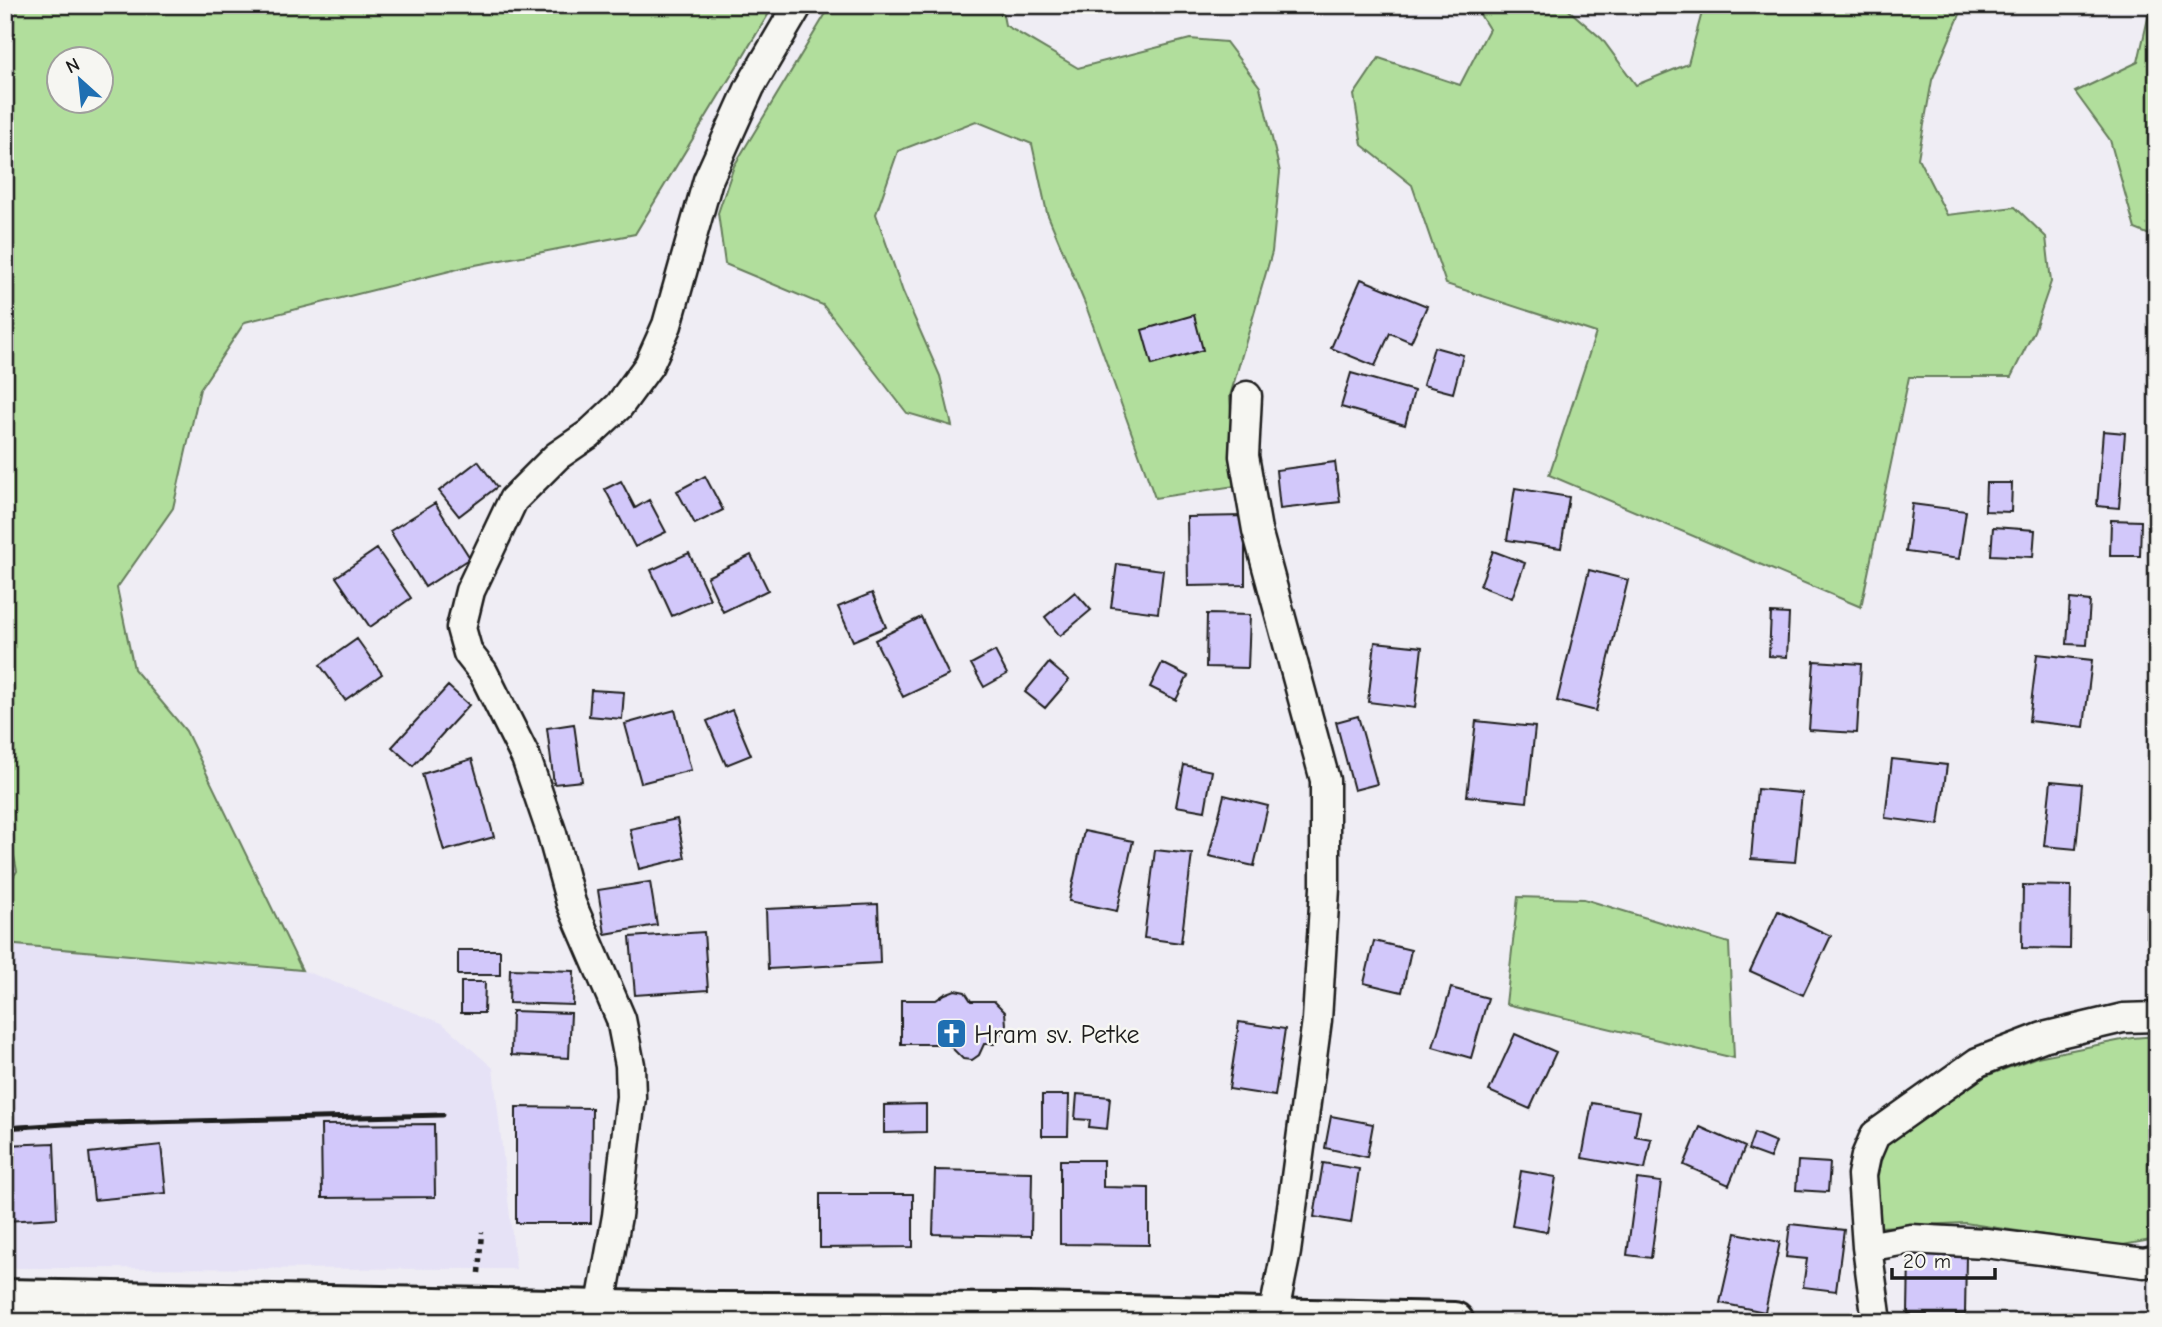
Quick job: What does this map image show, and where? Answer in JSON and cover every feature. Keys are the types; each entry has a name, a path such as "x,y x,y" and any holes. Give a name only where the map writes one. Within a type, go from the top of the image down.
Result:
{"main road":[{"path":"5,1299 875,1317 1273,1317 1454,1322"}],"street":[{"path":"600,1310 617,1216 631,1097 630,1065 621,1019 571,903 552,834 526,758 483,672 468,653 460,628 470,591 513,500 557,456 589,434 619,407 649,365 667,325 708,180 750,87 798,5"},
{"path":"1247,396 1244,456 1257,530 1325,780 1325,888 1317,1020 1286,1252 1273,1317"},
{"path":"1877,1322 1867,1247 1862,1175 1875,1135 1978,1062 2043,1037 2123,1018 2157,1017"},
{"path":"1867,1247 1911,1239 1985,1244 2144,1263 2157,1260"}],"shaded area":[{"path":"5,944 302,970 442,1023 493,1068 516,1269 5,1268"}],"green space":[{"path":"5,5 774,5 635,234 470,266 245,322 200,389 173,508 117,588 134,669 186,731 302,970 5,944 5,889 17,871 9,831 5,826"},
{"path":"831,5 1001,5 1005,25 1078,68 1190,39 1226,42 1260,87 1280,172 1272,252 1230,396 1235,486 1155,498 1086,306 1047,213 1032,144 976,121 898,151 876,214 903,292 940,376 952,426 907,413 823,305 725,264 718,213 734,166"},
{"path":"1474,5 1563,5 1602,39 1636,85 1688,64 1704,5 1964,5 1932,80 1918,158 1947,215 2015,207 2046,237 2051,282 2034,331 2011,377 1909,377 1861,607 1549,475 1596,333 1446,284 1412,185 1362,145 1354,95 1379,58 1460,85 1489,29"},
{"path":"2151,5 2157,5 2157,238 2135,229 2110,140 2075,92 2138,62"},
{"path":"1518,897 1584,899 1729,943 1734,1058 1506,1004"},
{"path":"2157,1036 2157,1239 2117,1246 1965,1223 1878,1227 1876,1167 1886,1145 1986,1076 2037,1057 2132,1038"}],"building":[{"path":"1361,279 1427,306 1411,342 1390,333 1375,366 1331,348"},
{"path":"1194,315 1203,350 1152,365 1142,330"},
{"path":"1434,347 1463,355 1453,393 1423,385"},
{"path":"1351,373 1414,391 1405,425 1341,407"},
{"path":"2103,431 2125,433 2119,508 2097,506"},
{"path":"478,461 497,487 459,516 439,491"},
{"path":"1335,462 1340,502 1280,509 1276,470"},
{"path":"705,476 723,510 695,524 677,491"},
{"path":"621,481 635,508 649,500 666,532 635,547 605,489"},
{"path":"1986,483 2012,483 2011,512 1985,511"},
{"path":"1515,488 1569,497 1561,548 1507,540"},
{"path":"435,503 470,558 425,587 390,531"},
{"path":"1912,504 1966,511 1959,559 1906,552"},
{"path":"1245,516 1245,585 1188,586 1187,517"},
{"path":"2111,520 2141,521 2140,556 2110,556"},
{"path":"1993,527 2035,530 2033,557 1991,555"},
{"path":"377,549 411,598 370,627 336,577"},
{"path":"1493,551 1525,563 1512,598 1480,586"},
{"path":"689,553 710,599 672,616 651,570"},
{"path":"751,555 768,590 723,612 707,577"},
{"path":"1117,564 1163,570 1158,613 1111,607"},
{"path":"1589,570 1628,580 1596,711 1557,701"},
{"path":"1075,592 1091,610 1060,636 1045,617"},
{"path":"872,593 886,627 853,641 838,607"},
{"path":"2070,599 2090,601 2087,645 2067,644"},
{"path":"1771,613 1789,614 1787,657 1769,656"},
{"path":"1207,614 1250,615 1248,668 1206,667"},
{"path":"921,617 949,675 903,697 875,640"},
{"path":"357,639 382,674 345,700 320,665"},
{"path":"1375,642 1422,647 1415,708 1368,702"},
{"path":"995,651 1007,674 984,687 971,664"},
{"path":"2037,654 2092,660 2084,727 2029,721"},
{"path":"1814,661 1861,664 1857,733 1809,730"},
{"path":"1049,663 1069,680 1045,708 1025,692"},
{"path":"1162,663 1188,676 1176,700 1150,687"},
{"path":"448,686 469,705 413,766 392,747"},
{"path":"591,690 624,692 622,719 589,716"},
{"path":"675,710 691,770 641,783 625,724"},
{"path":"732,710 751,755 726,765 707,721"},
{"path":"1358,716 1377,784 1354,790 1336,722"},
{"path":"1476,721 1535,727 1527,802 1467,796"},
{"path":"574,724 582,781 554,784 547,728"},
{"path":"472,759 494,837 444,851 422,774"},
{"path":"1892,759 1947,765 1939,825 1885,818"},
{"path":"1184,765 1212,771 1205,811 1176,806"},
{"path":"2051,781 2082,784 2076,849 2044,846"},
{"path":"1757,789 1802,793 1795,862 1751,859"},
{"path":"1224,795 1268,806 1254,866 1209,856"},
{"path":"677,819 685,858 639,869 630,829"},
{"path":"1084,831 1133,841 1117,911 1069,901"},
{"path":"1155,850 1192,854 1181,943 1144,938"},
{"path":"650,882 657,925 605,934 598,890"},
{"path":"2148,883 2157,883 2157,937 2147,937"},
{"path":"2023,885 2071,886 2070,949 2022,948"},
{"path":"878,904 880,963 768,969 766,909"},
{"path":"1778,911 1831,936 1803,995 1750,971"},
{"path":"704,932 708,990 635,995 630,937"},
{"path":"1374,941 1411,950 1402,992 1364,983"},
{"path":"458,950 500,950 500,975 458,975"},
{"path":"510,969 574,971 573,1005 509,1003"},
{"path":"461,982 485,982 484,1013 461,1013"},
{"path":"1451,988 1488,998 1471,1058 1433,1047"},
{"name":"Hram sv. Petke","path":"955,990 965,992 971,1001 994,1001 1005,1012 1006,1025 994,1044 984,1044 979,1055 972,1060 963,1059 948,1044 901,1044 901,1000 936,1000"},
{"path":"512,1011 571,1013 569,1058 511,1055"},
{"path":"1239,1022 1285,1029 1275,1096 1229,1089"},
{"path":"1515,1034 1556,1052 1530,1109 1489,1091"},
{"path":"1077,1094 1110,1097 1107,1129 1089,1127 1090,1120 1075,1119"},
{"path":"1042,1095 1069,1095 1068,1136 1042,1136"},
{"path":"1592,1103 1640,1111 1635,1136 1651,1139 1645,1169 1582,1158"},
{"path":"926,1104 926,1132 884,1133 884,1105"},
{"path":"516,1107 592,1108 591,1223 516,1223"},
{"path":"1331,1116 1373,1124 1367,1157 1325,1148"},
{"path":"434,1124 435,1197 322,1198 321,1125"},
{"path":"1700,1127 1745,1147 1729,1185 1684,1165"},
{"path":"1754,1133 1776,1142 1770,1158 1748,1150"},
{"path":"54,1143 57,1218 5,1221 5,1145"},
{"path":"161,1145 166,1193 94,1200 89,1153"},
{"path":"1060,1160 1103,1160 1103,1187 1149,1188 1149,1245 1060,1244"},
{"path":"1798,1161 1830,1163 1828,1192 1796,1190"},
{"path":"1323,1163 1359,1169 1351,1223 1314,1217"},
{"path":"935,1170 1032,1172 1031,1236 933,1234"},
{"path":"1521,1171 1556,1177 1547,1232 1512,1226"},
{"path":"1637,1179 1661,1182 1651,1258 1627,1255"},
{"path":"820,1194 913,1194 913,1247 820,1248"},
{"path":"1790,1224 1844,1230 1836,1291 1803,1287 1807,1259 1786,1257"},
{"path":"1736,1233 1780,1242 1765,1312 1720,1303"},
{"path":"1909,1254 1966,1255 1965,1314 1908,1314"}],"railway":[{"path":"5,1128 64,1124 443,1115"}],"place":[{"name":"Hram sv. Petke","path":"951,1034"}]}
